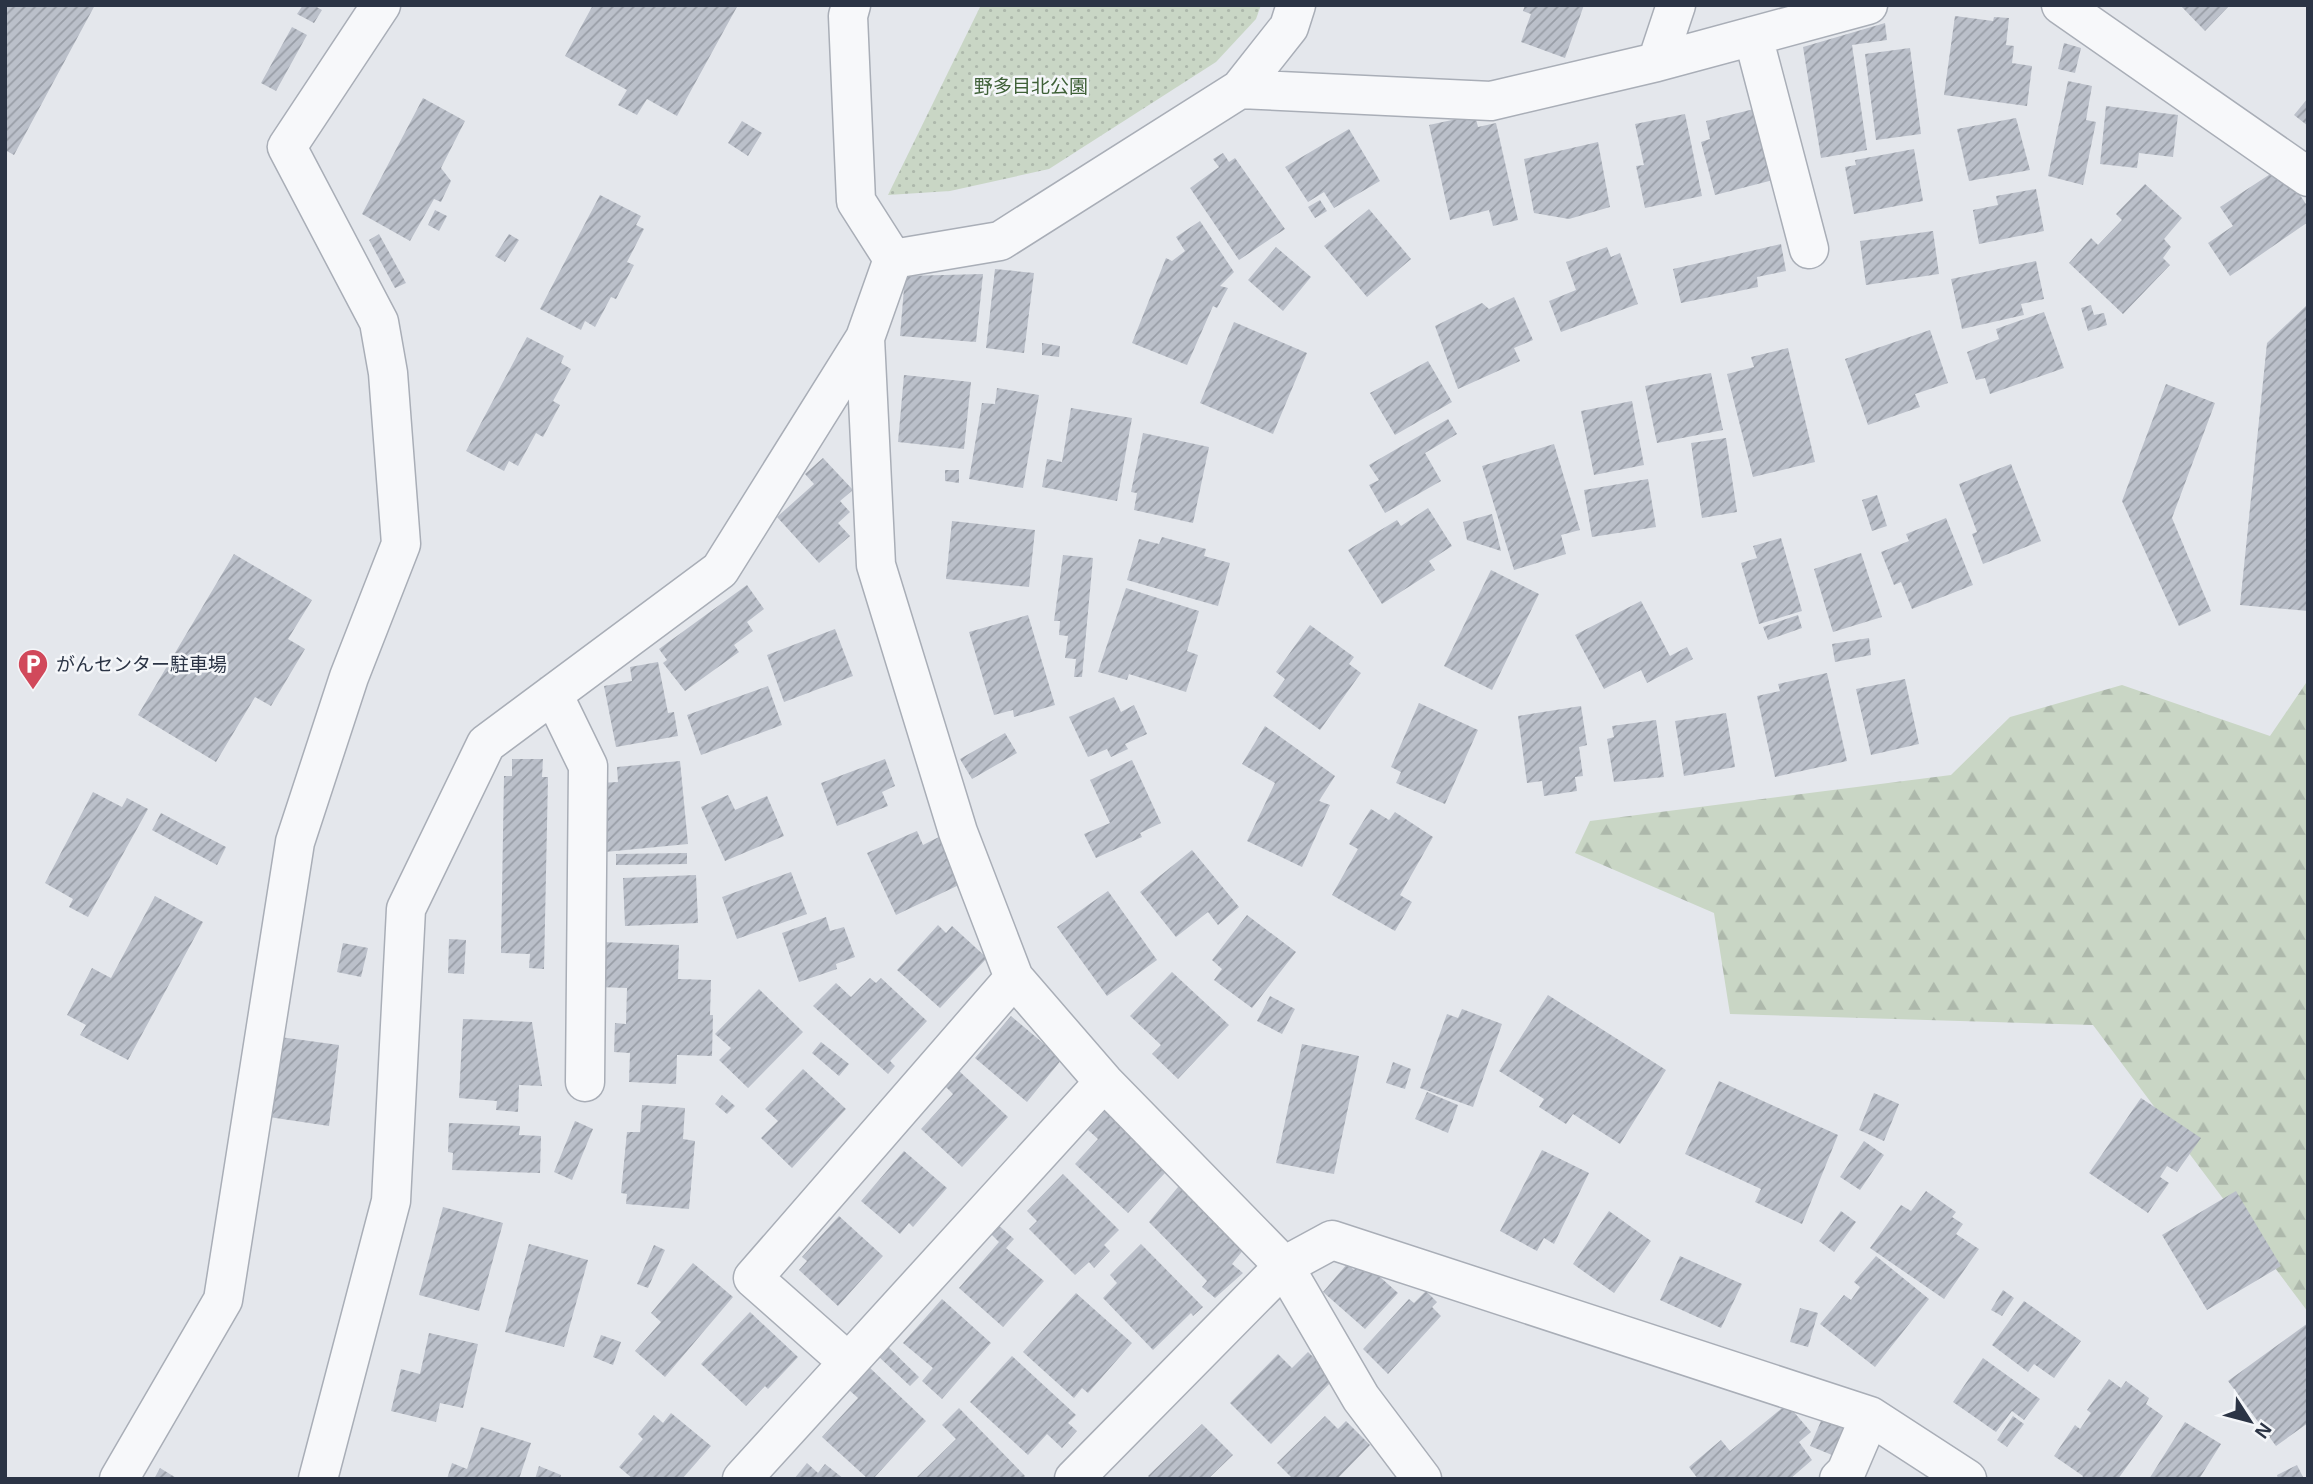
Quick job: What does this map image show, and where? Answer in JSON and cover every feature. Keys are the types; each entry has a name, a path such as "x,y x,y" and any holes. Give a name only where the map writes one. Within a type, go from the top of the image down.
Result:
{"street":[{"path":"119,1479 223,1300 295,842 349,677 401,544 388,373 379,322 287,147 381,5"},
{"path":"851,5 848,16 856,201 893,258"},
{"path":"893,258 1000,240 1240,89 1289,27 1296,5"},
{"path":"1657,62 1676,5"},
{"path":"1240,89 1491,101 1657,62 1868,5"},
{"path":"2061,5 2308,177"},
{"path":"1753,36 1809,249"},
{"path":"318,1479 391,1201 407,909 486,744 720,570 865,338 893,258"},
{"path":"865,338 876,565 958,832 1014,978 1104,1082 1284,1266 1361,1398 1422,1479"},
{"path":"553,694 588,766 585,1082"},
{"path":"848,1362 753,1278 1014,978"},
{"path":"743,1479 1104,1082"},
{"path":"1074,1479 1284,1266 1332,1240 1870,1416 1967,1479"},
{"path":"1839,1479 1846,1472 1870,1416"}],"green space":[{"name":"野多目北公園","path":"981,5 1261,5 1256,19 1216,62 1049,169 950,191 888,195"},
{"path":"2308,680 2308,1312 2093,1025 1730,1014 1714,913 1575,853 1590,821 1951,775 2010,717 2122,685 2270,736"}],"building":[{"path":"5,5 95,5 14,155 5,150"},
{"path":"303,5 313,5 322,10 314,23 297,14"},
{"path":"593,5 738,5 677,116 647,99 637,115 618,105 627,90 565,56"},
{"path":"1525,5 1584,5 1565,58 1521,42 1531,14 1523,11"},
{"path":"2180,5 2230,5 2205,31"},
{"path":"1955,16 1993,21 1994,17 2009,18 2006,45 2014,46 2012,63 2032,66 2027,106 1944,95"},
{"path":"1885,23 1887,40 1852,45 1867,150 1821,158 1803,47"},
{"path":"292,27 307,35 276,91 261,83"},
{"path":"2064,43 2081,48 2075,73 2058,69"},
{"path":"1910,48 1921,134 1876,140 1865,54"},
{"path":"2068,81 2092,86 2086,120 2096,122 2083,185 2048,176"},
{"path":"423,98 465,121 441,168 451,181 441,202 434,199 410,241 362,214"},
{"path":"2308,98 2308,126 2294,115"},
{"path":"1766,106 1785,177 1715,195 1701,142 1710,139 1706,121"},
{"path":"2106,106 2178,115 2173,157 2139,153 2137,168 2100,164"},
{"path":"1685,114 1702,196 1645,208 1636,166 1644,165 1635,124"},
{"path":"1475,115 1478,127 1496,123 1518,220 1493,226 1489,210 1450,220 1429,125"},
{"path":"2016,118 2030,170 1969,181 1957,129"},
{"path":"742,121 762,133 748,156 728,143"},
{"path":"1349,129 1380,181 1334,208 1324,192 1308,202 1285,167"},
{"path":"1598,142 1610,207 1569,219 1534,213 1524,159"},
{"path":"1914,149 1923,201 1854,214 1845,167 1856,165 1855,160"},
{"path":"1223,153 1229,162 1235,158 1285,229 1239,260 1190,188 1219,167 1213,159"},
{"path":"2281,167 2308,207 2308,222 2230,276 2208,243 2233,226 2220,207"},
{"path":"2145,184 2182,218 2164,239 2171,247 2163,258 2170,265 2123,314 2069,263 2091,238 2098,245 2122,220 2116,214"},
{"path":"2036,189 2044,231 1979,244 1973,210 1998,205 1996,196"},
{"path":"600,195 641,216 636,225 644,229 627,262 634,265 616,299 611,297 595,327 585,321 581,330 540,309"},
{"path":"1320,200 1327,211 1315,218 1308,207"},
{"path":"1369,209 1411,259 1367,297 1324,246"},
{"path":"435,210 447,216 439,231 428,225"},
{"path":"1200,221 1234,272 1220,286 1228,288 1217,308 1213,306 1187,365 1132,343 1166,258 1172,261 1185,251 1176,237"},
{"path":"1933,231 1939,274 1866,285 1860,241"},
{"path":"379,234 406,283 395,288 369,240"},
{"path":"509,234 519,240 505,262 495,256"},
{"path":"1781,244 1786,271 1757,277 1758,287 1681,303 1673,269"},
{"path":"1276,247 1311,277 1283,311 1248,280"},
{"path":"1607,247 1611,257 1620,253 1638,304 1561,332 1549,301 1576,290 1566,262"},
{"path":"2036,261 2044,299 2021,304 2024,315 1962,329 1951,279"},
{"path":"995,269 1034,273 1024,353 986,348"},
{"path":"983,274 976,342 900,336 905,276"},
{"path":"1514,297 1533,340 1514,348 1520,361 1458,389 1435,326 1482,303 1489,309"},
{"path":"2308,304 2308,611 2240,605 2267,343"},
{"path":"2091,305 2094,315 2104,313 2107,325 2088,331 2081,308"},
{"path":"2044,312 2064,368 1990,394 1985,378 1976,380 1967,352 1999,339 1996,329"},
{"path":"1234,322 1307,353 1273,434 1200,403"},
{"path":"1930,330 1948,383 1915,394 1920,407 1868,425 1845,359"},
{"path":"527,337 564,356 561,363 571,369 553,401 560,405 543,437 536,433 518,466 509,461 504,471 466,451"},
{"path":"1042,343 1060,346 1059,357 1042,355"},
{"path":"1788,348 1815,462 1753,477 1727,374 1754,367 1751,357"},
{"path":"1428,361 1452,402 1395,435 1370,393"},
{"path":"1711,373 1723,430 1657,443 1645,386"},
{"path":"904,375 971,382 964,449 898,442"},
{"path":"2166,384 2215,403 2172,518 2211,611 2179,626 2122,501"},
{"path":"997,388 1039,395 1023,488 969,479 982,403 995,404"},
{"path":"1632,401 1644,465 1594,475 1581,411"},
{"path":"1071,408 1132,418 1117,501 1042,487 1047,459 1062,462"},
{"path":"1448,419 1457,434 1425,453 1441,481 1385,513 1369,485 1379,480 1369,465"},
{"path":"1143,433 1209,447 1193,523 1134,510 1137,493 1131,492"},
{"path":"1726,438 1737,512 1702,518 1691,443"},
{"path":"1554,444 1580,530 1561,535 1566,554 1514,570 1482,466"},
{"path":"823,458 853,490 840,501 850,512 838,523 850,536 819,563 777,517 814,484 805,474"},
{"path":"2011,464 2041,541 1983,564 1972,534 1977,532 1959,484"},
{"path":"945,470 959,470 959,483 945,481"},
{"path":"1648,479 1656,527 1592,537 1584,490"},
{"path":"1877,495 1887,526 1872,531 1862,500"},
{"path":"1428,508 1452,546 1429,561 1435,570 1382,604 1348,550 1397,520 1401,526"},
{"path":"1492,514 1501,551 1467,540 1463,522"},
{"path":"1946,518 1973,585 1912,609 1901,582 1894,585 1881,552 1909,541 1906,534"},
{"path":"952,521 1035,530 1029,587 946,579"},
{"path":"1162,537 1206,549 1204,556 1230,563 1218,606 1127,580 1139,539 1159,544"},
{"path":"1781,538 1802,611 1759,624 1741,563 1757,558 1753,546"},
{"path":"1861,553 1882,617 1833,632 1814,569"},
{"path":"234,554 312,600 288,639 305,649 271,706 255,697 216,762 138,715"},
{"path":"1063,555 1093,558 1082,677 1074,677 1076,659 1065,658 1068,636 1059,635 1060,621 1054,621"},
{"path":"1491,570 1539,594 1492,690 1444,666"},
{"path":"747,585 764,609 747,622 753,631 734,645 739,652 685,691 663,663 667,660 659,649"},
{"path":"1126,588 1199,611 1187,651 1198,655 1186,692 1129,674 1127,680 1098,672"},
{"path":"1641,601 1670,656 1687,647 1693,659 1647,683 1641,670 1604,689 1575,635"},
{"path":"1028,615 1055,705 1014,717 1013,710 994,715 969,632"},
{"path":"1798,615 1802,628 1768,640 1763,627"},
{"path":"1310,625 1354,657 1349,664 1361,673 1320,730 1273,696 1285,679 1276,672"},
{"path":"835,629 853,676 784,702 767,655"},
{"path":"1869,638 1871,655 1835,662 1832,644"},
{"path":"658,662 668,713 674,712 678,736 616,747 604,686 632,681 630,667"},
{"path":"1827,673 1847,761 1775,777 1757,696 1780,691 1778,684"},
{"path":"1905,679 1919,744 1871,755 1856,689"},
{"path":"768,686 782,725 701,755 687,715"},
{"path":"1114,697 1121,712 1134,705 1147,734 1125,744 1128,749 1111,757 1107,749 1088,757 1069,717"},
{"path":"1419,703 1478,730 1445,804 1396,783 1401,772 1391,767"},
{"path":"1581,706 1587,745 1579,747 1583,776 1575,777 1577,791 1544,796 1542,781 1527,783 1518,716"},
{"path":"1726,713 1735,767 1684,776 1675,721"},
{"path":"1656,720 1664,777 1614,782 1607,739 1614,737 1612,726"},
{"path":"1265,726 1335,776 1319,801 1330,805 1302,867 1247,841 1275,783 1242,764"},
{"path":"1005,733 1017,753 972,779 960,759"},
{"path":"512,759 543,759 542,777 548,777 544,969 529,968 530,954 501,953 504,776 512,776"},
{"path":"885,759 895,786 882,792 888,806 837,826 821,783"},
{"path":"1132,760 1161,823 1140,833 1142,837 1096,858 1084,834 1110,823 1090,780"},
{"path":"680,761 688,844 605,852 599,783 618,782 617,767"},
{"path":"93,792 122,807 127,798 148,809 88,917 69,907 73,899 45,883"},
{"path":"728,795 735,810 767,796 784,836 725,861 701,807"},
{"path":"1371,809 1389,820 1395,812 1433,837 1400,895 1412,902 1395,931 1332,895 1358,849 1349,844"},
{"path":"161,813 226,847 217,865 152,830"},
{"path":"917,831 923,845 939,837 961,884 896,915 867,853"},
{"path":"1192,850 1239,907 1218,925 1208,912 1176,937 1140,892"},
{"path":"687,853 687,864 616,865 616,854"},
{"path":"791,872 807,914 737,939 722,897"},
{"path":"696,875 698,923 625,926 623,878"},
{"path":"1108,891 1157,960 1107,996 1057,927"},
{"path":"155,896 203,922 128,1060 80,1035 86,1025 67,1015 92,968 111,978"},
{"path":"1247,915 1296,952 1252,1008 1214,980 1222,969 1212,960"},
{"path":"826,917 830,931 844,927 855,957 836,964 837,969 799,982 782,933"},
{"path":"938,925 946,933 952,926 987,958 940,1008 897,970"},
{"path":"449,939 466,940 464,974 448,973"},
{"path":"601,942 679,945 678,979 711,980 712,1056 677,1055 676,1084 629,1082 630,1053 614,1052 615,1023 626,1024 627,988 599,987"},
{"path":"343,943 368,948 361,977 337,972"},
{"path":"1172,972 1229,1025 1178,1079 1152,1054 1161,1045 1130,1016"},
{"path":"870,978 876,983 881,978 927,1021 890,1061 895,1066 888,1074 813,1006 836,983 851,997"},
{"path":"759,989 803,1032 748,1088 719,1060 731,1048 715,1034"},
{"path":"1548,995 1666,1070 1620,1144 1573,1114 1566,1124 1539,1107 1544,1099 1499,1071"},
{"path":"1270,996 1295,1009 1282,1034 1257,1021"},
{"path":"1462,1009 1502,1024 1473,1107 1420,1088 1447,1014 1458,1018"},
{"path":"1011,1016 1062,1059 1027,1102 975,1058"},
{"path":"463,1019 532,1022 542,1086 519,1085 518,1112 496,1110 497,1101 459,1098"},
{"path":"280,1037 339,1045 329,1126 269,1117"},
{"path":"821,1042 849,1064 839,1076 812,1053"},
{"path":"1302,1044 1359,1056 1334,1174 1276,1163"},
{"path":"1393,1062 1411,1069 1405,1089 1386,1083"},
{"path":"803,1069 846,1109 792,1168 761,1138 778,1121 765,1109"},
{"path":"957,1069 1008,1117 962,1167 921,1129 953,1094 943,1084"},
{"path":"1719,1081 1838,1135 1802,1224 1755,1202 1761,1189 1685,1154"},
{"path":"1427,1092 1458,1105 1448,1133 1415,1119"},
{"path":"1874,1093 1899,1104 1884,1141 1859,1130"},
{"path":"722,1095 735,1106 727,1114 715,1104"},
{"path":"2141,1098 2201,1138 2177,1172 2167,1166 2160,1177 2169,1183 2148,1213 2089,1173"},
{"path":"642,1105 685,1108 683,1139 695,1141 689,1209 626,1204 627,1194 621,1193 627,1132 640,1132"},
{"path":"1109,1107 1176,1161 1128,1213 1075,1164 1098,1139 1088,1130"},
{"path":"575,1121 593,1129 572,1180 554,1172"},
{"path":"449,1123 520,1126 519,1135 541,1136 540,1173 452,1170 453,1153 448,1152"},
{"path":"1864,1141 1884,1155 1860,1190 1840,1177"},
{"path":"1542,1150 1589,1173 1554,1244 1544,1238 1537,1251 1500,1231"},
{"path":"904,1151 947,1188 913,1227 909,1223 900,1234 861,1201"},
{"path":"1063,1174 1119,1230 1104,1245 1110,1251 1094,1268 1089,1262 1075,1275 1029,1229 1037,1221 1027,1211"},
{"path":"1183,1181 1244,1249 1232,1264 1243,1273 1215,1298 1202,1287 1207,1281 1149,1222"},
{"path":"1926,1191 1956,1212 1952,1217 1963,1224 1956,1234 1979,1249 1944,1299 1870,1248 1901,1205 1911,1211"},
{"path":"2236,1191 2281,1266 2207,1310 2162,1235"},
{"path":"443,1207 503,1223 479,1311 419,1295"},
{"path":"1609,1211 1651,1241 1614,1293 1573,1264"},
{"path":"1841,1211 1856,1222 1834,1252 1819,1241"},
{"path":"839,1216 883,1256 838,1306 799,1270 807,1261 802,1257"},
{"path":"996,1223 1014,1239 1006,1248 1044,1281 1003,1327 959,1288 999,1242 988,1231"},
{"path":"529,1244 588,1260 564,1347 505,1332"},
{"path":"1141,1244 1203,1307 1193,1316 1191,1313 1153,1350 1103,1298 1117,1283 1110,1275"},
{"path":"654,1245 665,1250 648,1288 637,1284"},
{"path":"1680,1256 1742,1284 1721,1328 1660,1300"},
{"path":"1876,1256 1929,1299 1875,1367 1820,1324 1844,1295 1851,1300 1860,1287 1854,1282"},
{"path":"1362,1261 1398,1293 1365,1329 1323,1292 1347,1264 1354,1270"},
{"path":"693,1263 733,1297 665,1377 635,1351 661,1322 651,1313"},
{"path":"2003,1290 2014,1298 2002,1316 1991,1310"},
{"path":"1426,1291 1437,1302 1432,1307 1441,1316 1388,1374 1363,1349 1409,1299 1414,1303"},
{"path":"1076,1293 1132,1343 1088,1393 1082,1388 1074,1398 1023,1352"},
{"path":"942,1299 991,1343 942,1399 922,1381 933,1368 903,1343"},
{"path":"2024,1301 2081,1341 2054,1378 2034,1364 2028,1372 1992,1345"},
{"path":"1800,1308 1818,1313 1808,1347 1790,1342"},
{"path":"750,1312 798,1357 768,1389 765,1386 746,1406 701,1364"},
{"path":"2308,1323 2308,1423 2276,1446 2228,1381"},
{"path":"429,1333 478,1344 463,1408 440,1403 436,1422 391,1411 401,1369 420,1374"},
{"path":"601,1335 621,1342 613,1365 593,1357"},
{"path":"888,1347 919,1377 910,1386 879,1357"},
{"path":"1308,1352 1335,1378 1271,1444 1230,1403 1278,1354 1292,1368"},
{"path":"1012,1356 1076,1415 1068,1423 1077,1431 1062,1448 1047,1434 1028,1455 970,1402"},
{"path":"1983,1358 2040,1399 2024,1420 2012,1411 1996,1432 1953,1402"},
{"path":"869,1367 926,1421 873,1479 868,1479 822,1437 858,1398 849,1390"},
{"path":"2109,1379 2121,1388 2126,1381 2149,1398 2146,1404 2163,1416 2118,1479 2081,1479 2083,1476 2054,1456 2075,1425 2080,1429 2091,1413 2087,1410"},
{"path":"1787,1404 1811,1432 1799,1442 1812,1460 1790,1479 1698,1479 1689,1467 1721,1440 1730,1451"},
{"path":"959,1408 1025,1476 1023,1479 915,1479 956,1439 942,1425"},
{"path":"1825,1412 1847,1421 1832,1455 1810,1446"},
{"path":"671,1413 711,1446 682,1479 633,1479 619,1467 643,1439 638,1434 654,1415 663,1423"},
{"path":"1325,1416 1338,1429 1346,1421 1370,1445 1337,1479 1293,1479 1277,1463"},
{"path":"2013,1416 2024,1424 2007,1447 1997,1440"},
{"path":"2185,1422 2221,1444 2199,1479 2149,1479"},
{"path":"1202,1424 1233,1455 1208,1479 1151,1479 1148,1476"},
{"path":"481,1427 531,1443 519,1479 447,1479 452,1463 467,1469"},
{"path":"807,1463 818,1473 825,1464 844,1479 794,1479"},
{"path":"2297,1465 2304,1479 2278,1479 2277,1475"},
{"path":"539,1466 561,1475 560,1479 535,1479"},
{"path":"160,1468 178,1479 154,1479"}],"place":[{"name":"がんセンター駐車場","path":"33,691"}]}
